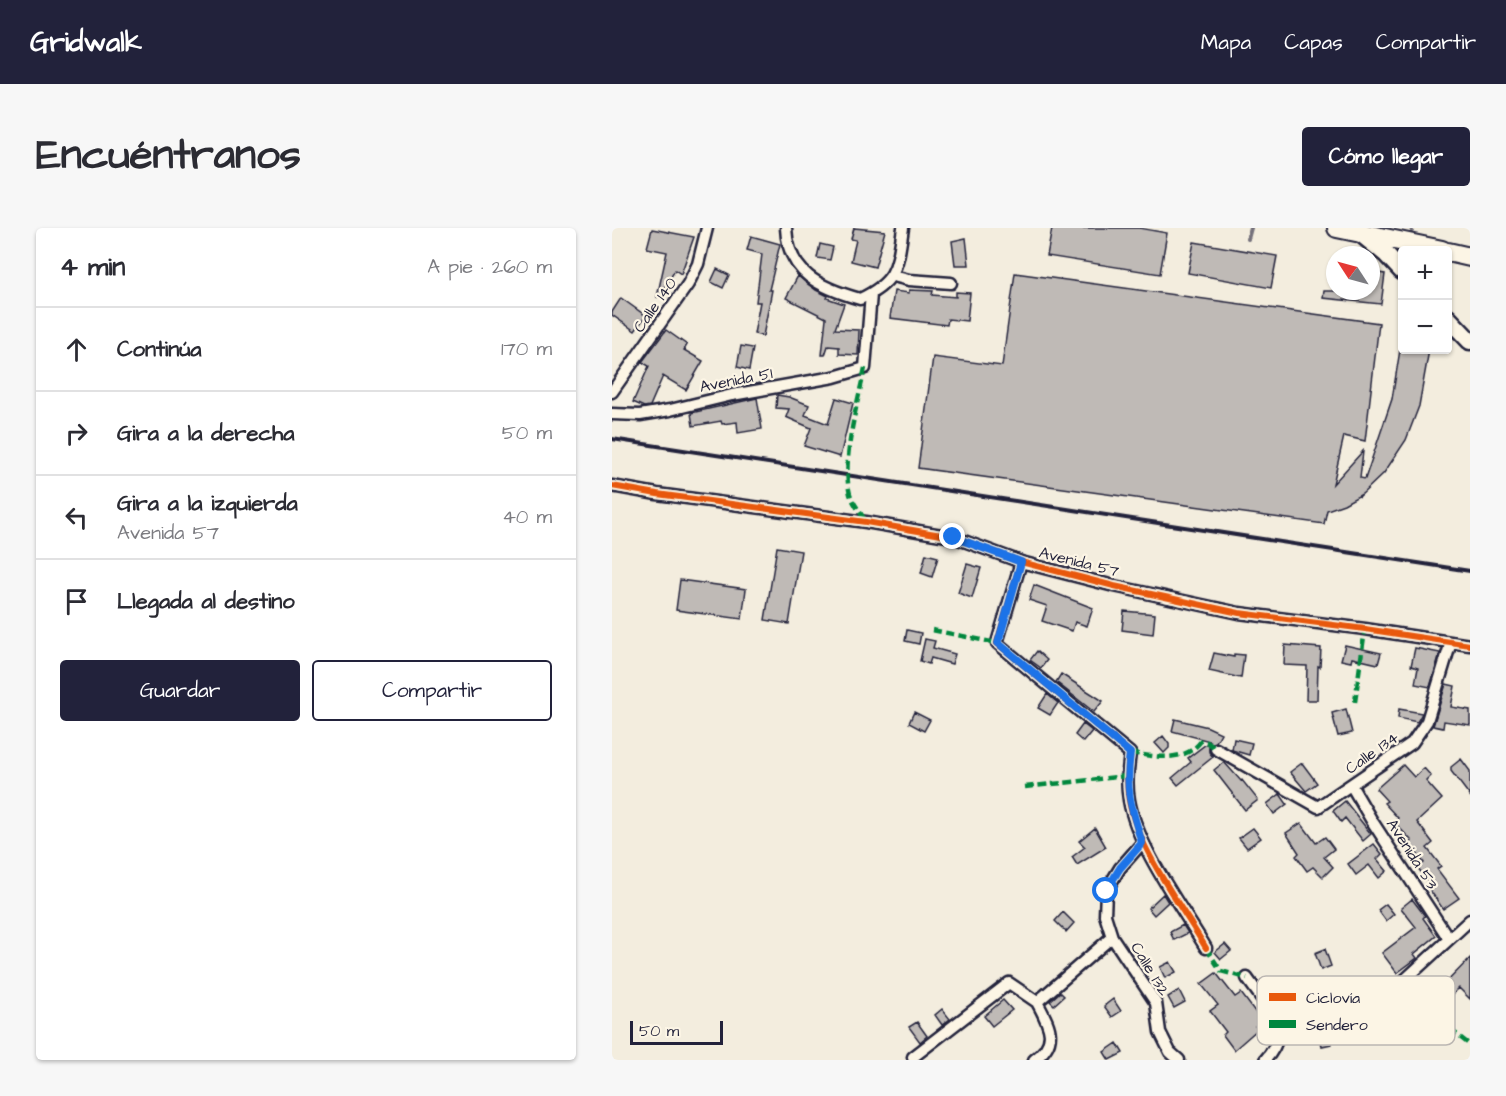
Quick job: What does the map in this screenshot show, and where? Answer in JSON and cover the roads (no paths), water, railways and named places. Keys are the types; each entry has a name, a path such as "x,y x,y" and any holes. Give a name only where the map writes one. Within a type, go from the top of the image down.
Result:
{"main road":[{"path":"1337,228 1423,246"},
{"path":"1358,232 1398,267"},
{"path":"1452,253 1470,257"},
{"path":"1452,322 1470,341"}],"street":[{"name":"Calle 140","path":"612,392 688,284 698,264 707,228"},
{"path":"786,228 787,241 795,262 803,273 832,291 860,299 871,294 893,276 903,228"},
{"path":"893,276 909,280 951,283"},
{"name":"Avenida 51","path":"612,414 640,415 670,410 732,395 834,377 865,368 871,294"},
{"name":"Avenida 57","path":"612,486 866,522 953,537 1021,562 1114,586 1239,613 1470,645"},
{"path":"1021,562 998,643 1130,753 1127,776 1129,801 1142,843 1206,948"},
{"name":"Calle 134","path":"1216,749 1318,807 1412,743 1426,721 1451,642"},
{"name":"Avenida 53","path":"1351,785 1449,939"},
{"name":"Calle 132","path":"1142,843 1120,868 1106,891 1105,915 1112,937 1156,1003 1160,1032 1170,1052 1179,1060"},
{"path":"1409,976 1470,920"},
{"path":"1037,1002 1112,937"},
{"path":"1247,978 1257,992"},
{"path":"913,1057 1009,983 1037,1002 1050,1026 1051,1039 1034,1060"},
{"path":"1265,1060 1275,1045"}],"waterway":[{"path":"1248,239 1251,228"},
{"path":"1411,228 1414,238"}],"railway":[{"path":"612,439 1470,571"}]}
